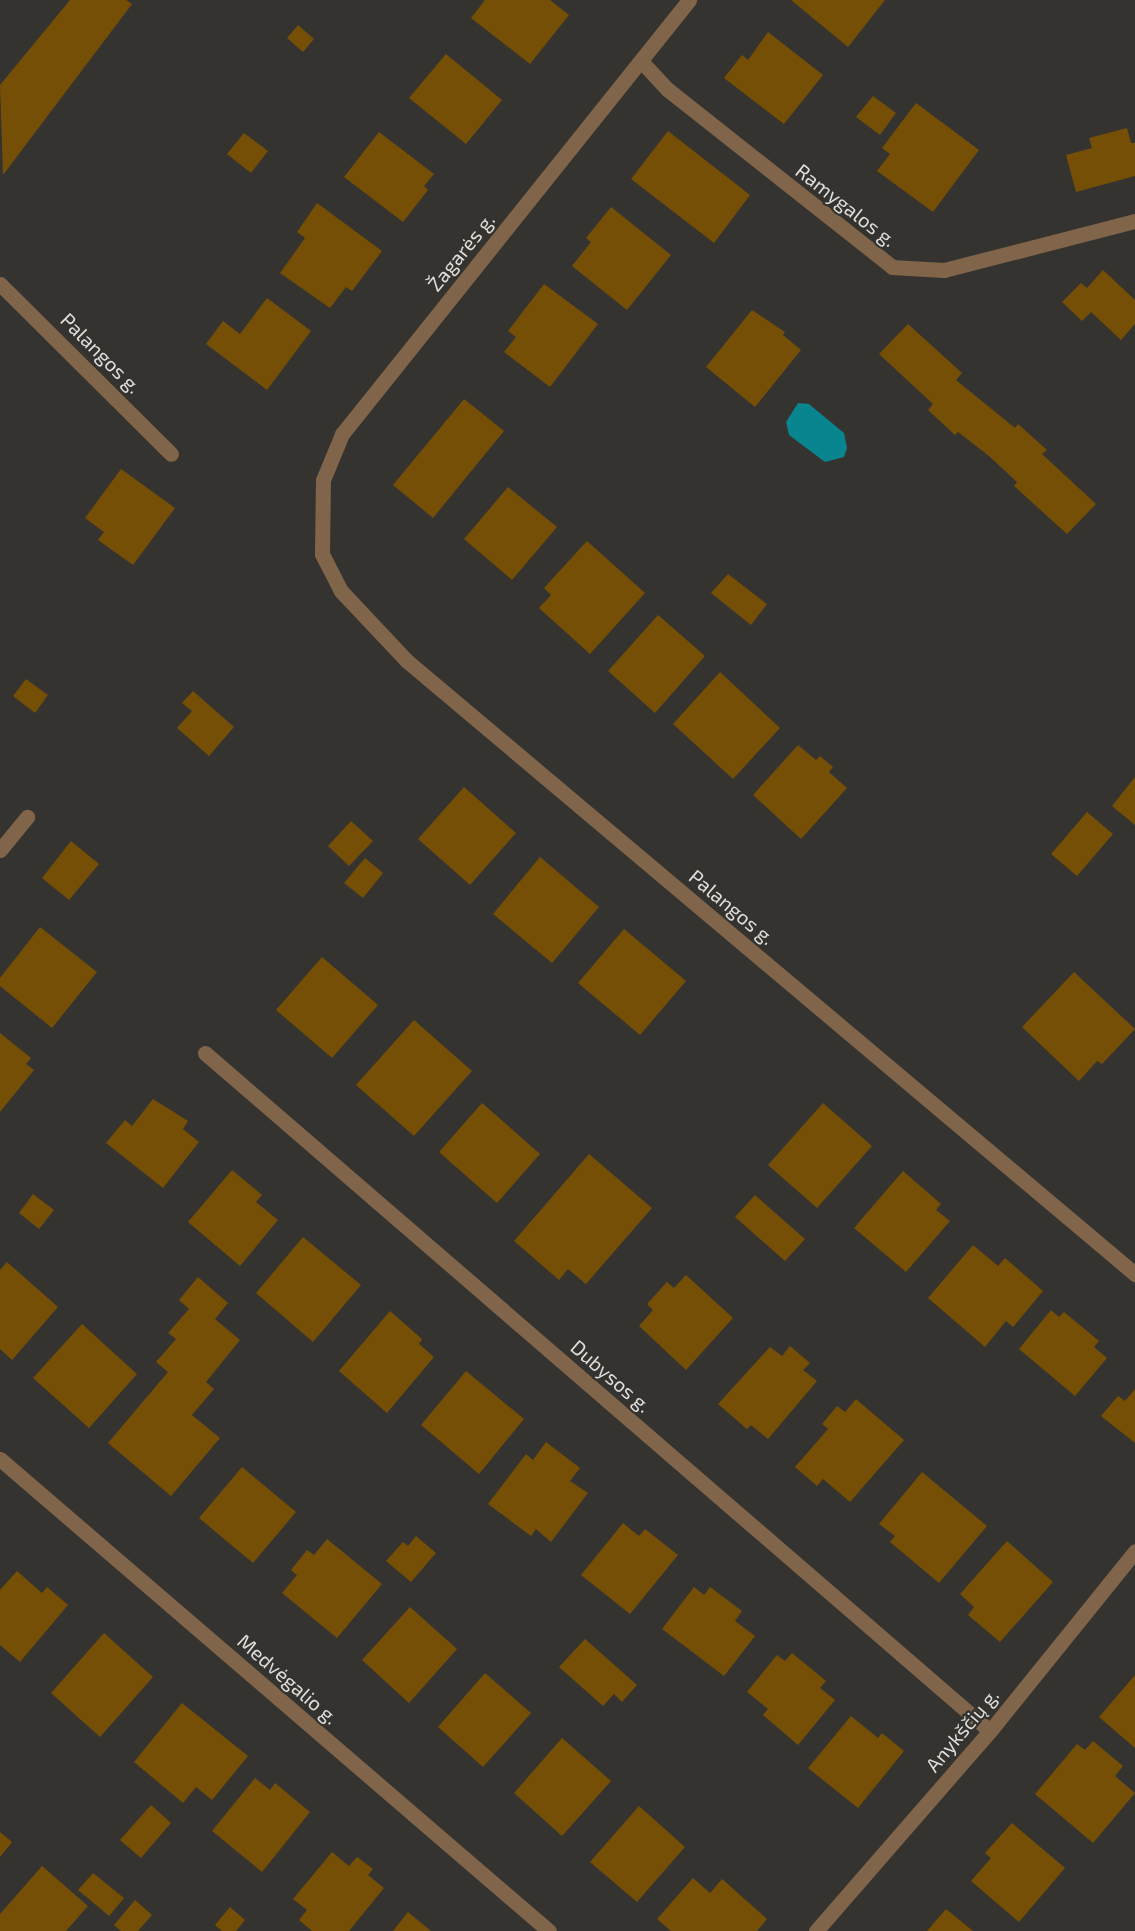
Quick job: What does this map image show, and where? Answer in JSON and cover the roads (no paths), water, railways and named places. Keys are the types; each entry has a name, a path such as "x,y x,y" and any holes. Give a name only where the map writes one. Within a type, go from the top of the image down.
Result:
{"street":[{"name":"Žagarės g.","path":"321,554 323,480 342,434 689,0"},
{"name":"Ramygalos g.","path":"640,61 667,89 892,267 944,270 1135,221"},
{"name":"Palangos g.","path":"0,284 171,454"},
{"name":"Palangos g.","path":"321,554 341,591 407,661 1135,1274"},
{"path":"0,850 27,818"},
{"name":"Dubysos g.","path":"205,1053 990,1731"},
{"name":"Medvėgalio g.","path":"0,1459 549,1931"},
{"name":"Anykščių g.","path":"816,1931 990,1731 1135,1551"}],"water":[{"path":"798,403 809,404 844,433 847,448 844,457 825,462 789,435 786,422"}]}
